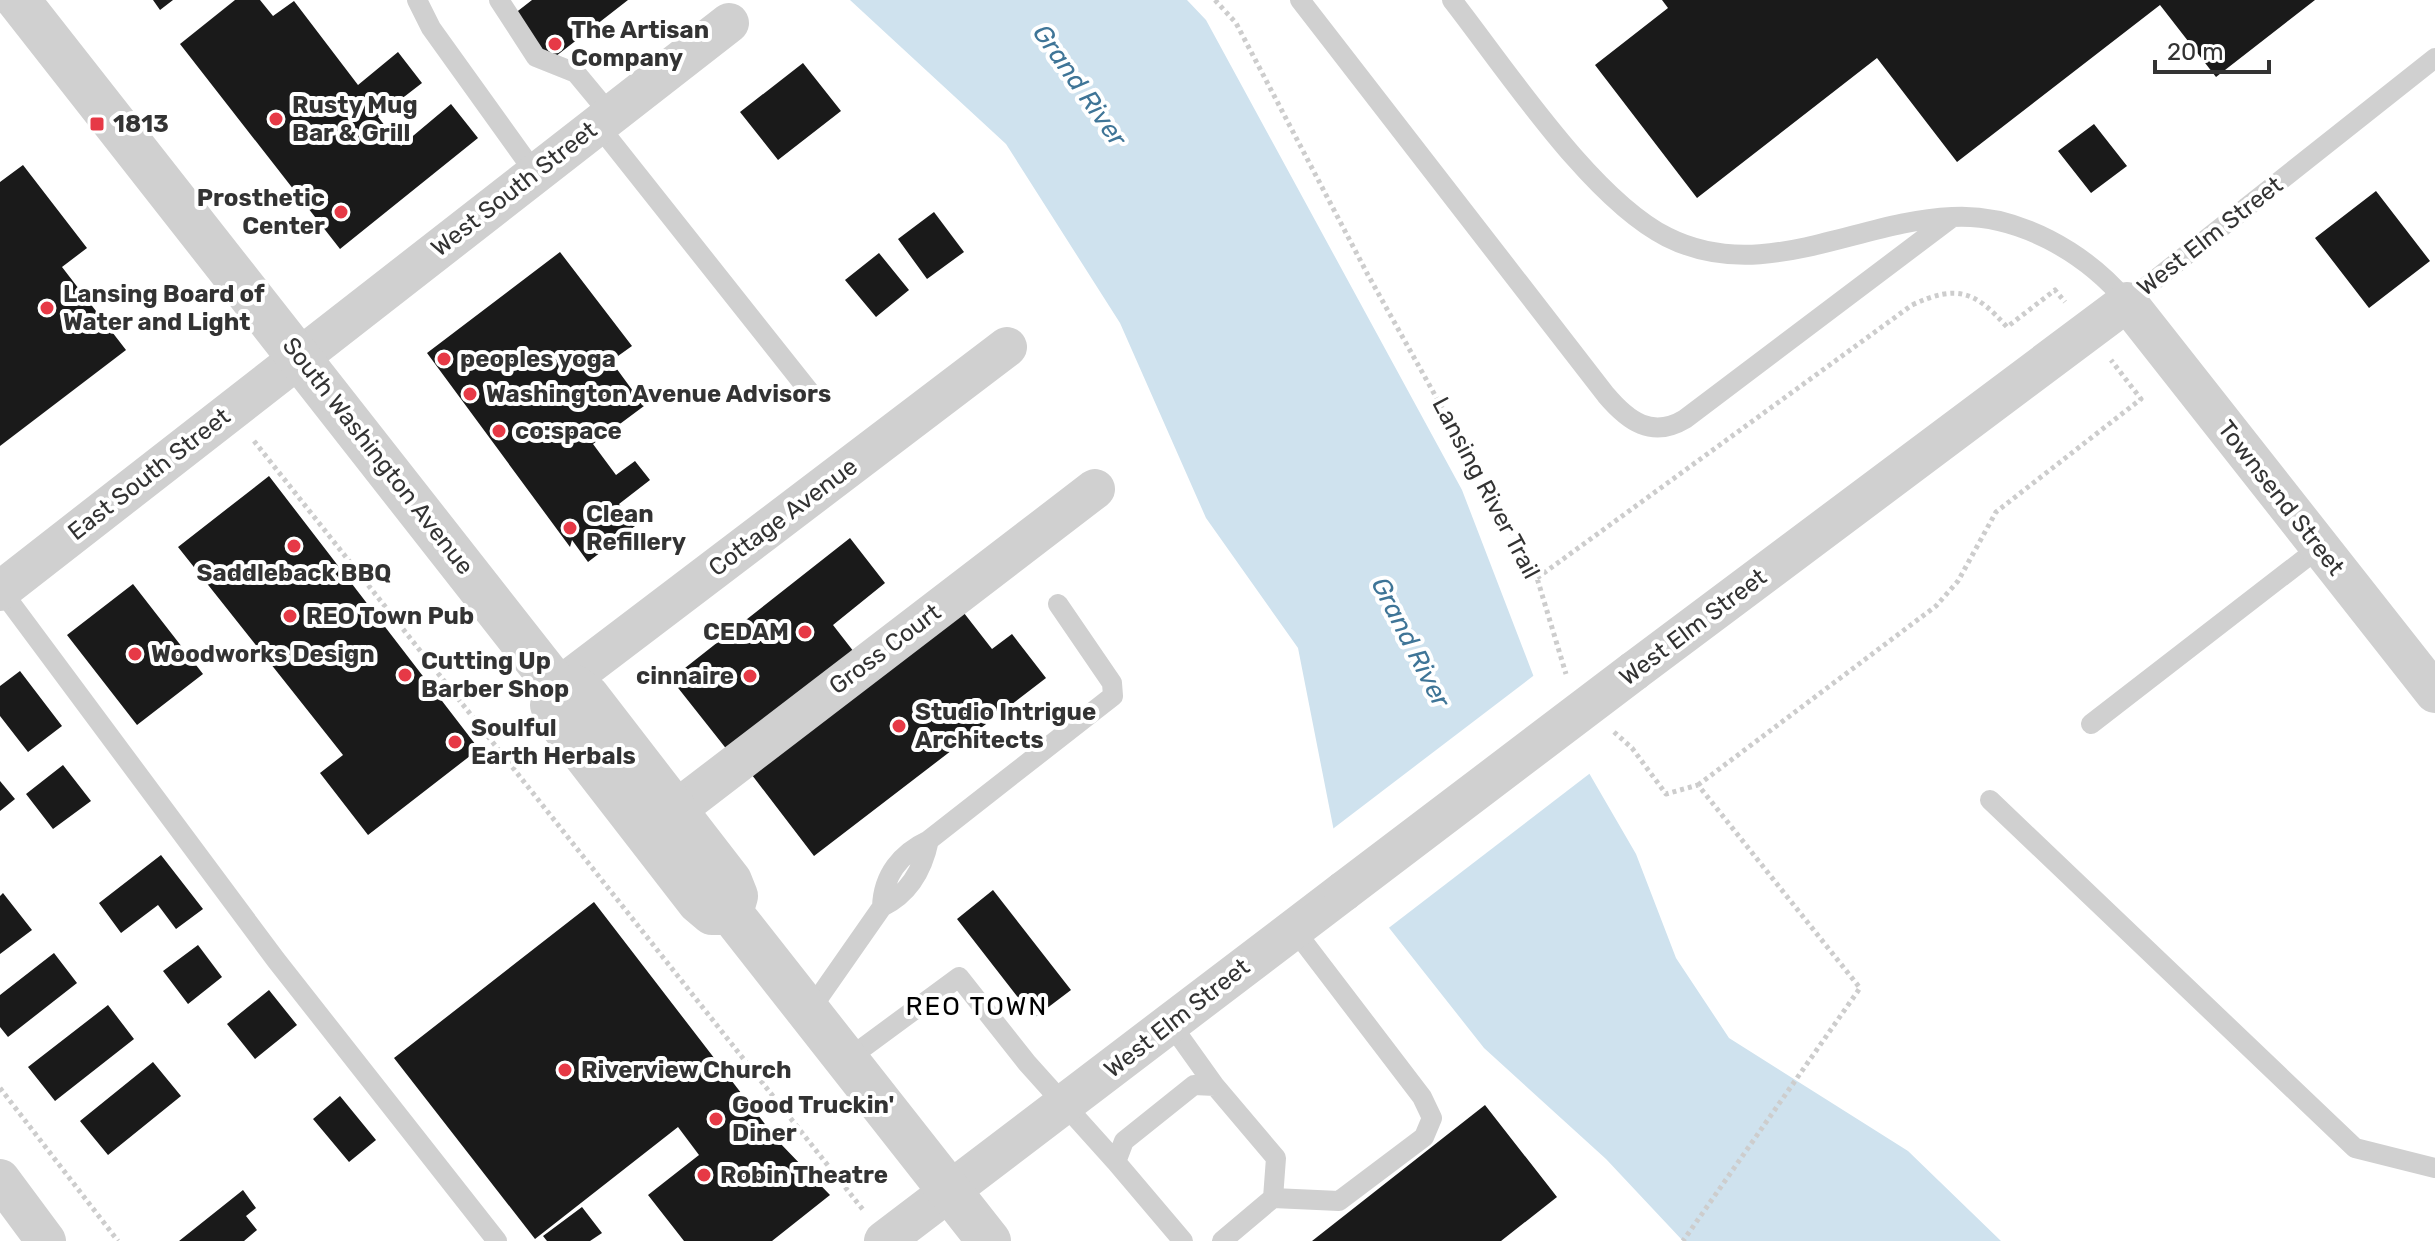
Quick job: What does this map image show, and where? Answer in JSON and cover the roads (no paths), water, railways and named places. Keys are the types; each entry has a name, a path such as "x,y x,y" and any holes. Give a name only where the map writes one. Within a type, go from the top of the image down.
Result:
{"street":[{"name":"South Washington Avenue","path":"18,0 558,688 575,687 588,697 730,881 736,896 731,913"},
{"name":"West South Street","path":"299,356 729,23"},
{"name":"Townsend Street","path":"2127,302 2435,693"},
{"name":"West Elm Street","path":"884,1240 1293,928 2127,302"},
{"name":"Cottage Avenue","path":"558,688 1007,347"},
{"name":"East South Street","path":"1,591 299,356"},
{"name":"Gross Court","path":"676,810 1095,489"},
{"path":"558,688 552,705 567,731 699,902 712,913 731,913 989,1241"},
{"path":"0,1179 46,1241"}],"lane":[{"path":"417,0 431,28 535,173"},
{"path":"499,0 536,57 576,73 604,120 809,391"},
{"path":"1300,0 1606,395 1632,421 1646,427 1672,427 1685,419 1953,217"},
{"path":"1452,0 1585,168 1623,207 1667,237 1721,254 1751,255 1840,241 1953,217 2006,223 2049,241 2089,264 2127,302"},
{"name":"West Elm Street","path":"2127,302 2435,58"},
{"path":"2091,724 2320,547"},
{"path":"1,591 276,960 497,1241"},
{"path":"808,1013 882,907 900,898 925,862 929,840 1113,696 1112,683 1058,604"},
{"path":"1990,800 2355,1148 2435,1168"},
{"path":"1222,1241 1273,1198 1339,1201 1424,1137 1432,1118 1422,1097 1293,928"},
{"path":"845,1061 959,977 1027,1063 1183,1241"},
{"path":"1170,1023 1215,1086 1276,1158 1273,1198"},
{"path":"1116,1162 1124,1141 1194,1085 1215,1086"}],"water":[{"name":"Grand River","path":"850,0 1187,0 1206,20 1462,490 1535,680 1636,854 1676,958 1729,1038 1908,1151 2001,1241 1683,1241 1606,1159 1484,1048 1341,867 1298,648 1206,518 1120,323 1006,144"}],"place":[{"name":"The Artisan Company","path":"555,44"},
{"name":"Rusty Mug Bar & Grill","path":"276,119"},
{"name":"1813","path":"97,124"},
{"name":"Prosthetic Center","path":"341,212"},
{"name":"Lansing Board of Water and Light","path":"47,308"},
{"name":"peoples yoga","path":"444,359"},
{"name":"Washington Avenue Advisors","path":"470,394"},
{"name":"co:space","path":"499,431"},
{"name":"Clean Refillery","path":"570,528"},
{"name":"Saddleback BBQ","path":"294,546"},
{"name":"REO Town Pub","path":"290,616"},
{"name":"CEDAM","path":"805,632"},
{"name":"Woodworks Design","path":"135,654"},
{"name":"Cutting Up Barber Shop","path":"405,675"},
{"name":"cinnaire","path":"750,676"},
{"name":"Studio Intrigue Architects","path":"899,726"},
{"name":"Soulful Earth Herbals","path":"455,742"},
{"name":"Riverview Church","path":"565,1070"},
{"name":"Good Truckin' Diner","path":"716,1119"},
{"name":"Robin Theatre","path":"704,1175"}],"district":[{"name":"REO TOWN","path":"977,1006"}]}
